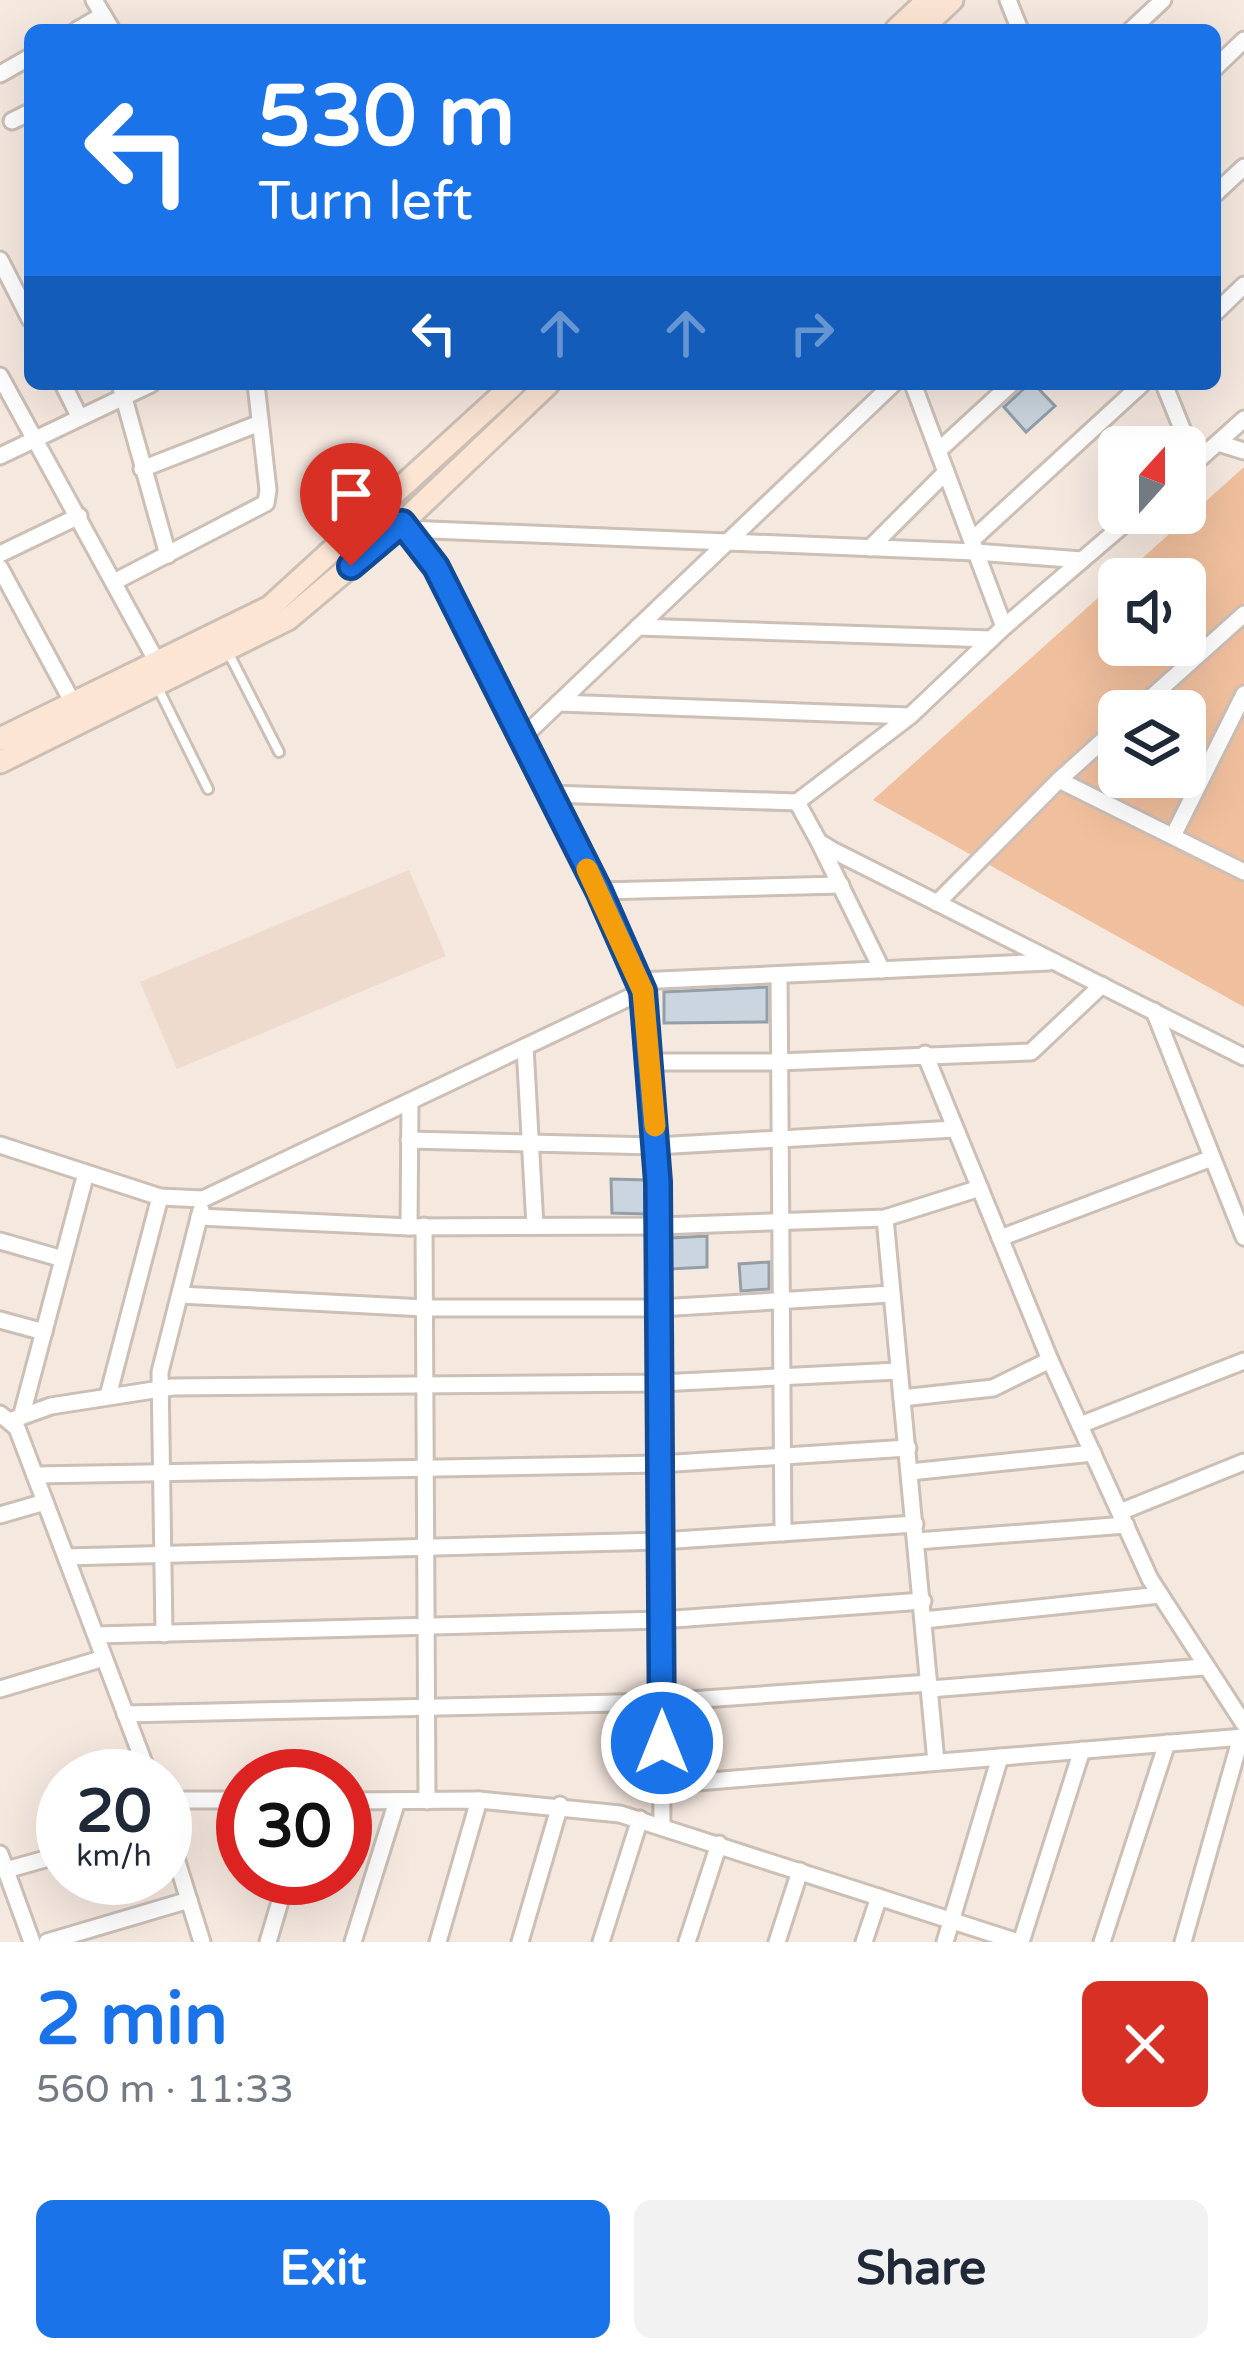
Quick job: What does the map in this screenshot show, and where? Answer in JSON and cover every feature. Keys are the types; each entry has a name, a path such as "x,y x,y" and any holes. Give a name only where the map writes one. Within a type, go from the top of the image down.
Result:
{"street":[{"path":"902,24 928,0"},
{"path":"926,24 952,0"},
{"path":"1137,24 1163,0"},
{"path":"1221,62 1244,40"},
{"path":"12,122 24,115"},
{"path":"1221,188 1244,167"},
{"path":"0,260 24,307"},
{"path":"1221,307 1244,285"},
{"path":"0,376 157,662"},
{"path":"66,390 79,416"},
{"path":"0,456 120,390"},
{"path":"122,390 168,555"},
{"path":"114,582 266,503 257,390"},
{"path":"0,739 270,607 507,390"},
{"path":"0,762 288,620 404,526 542,390"},
{"path":"522,738 887,390"},
{"path":"915,390 974,546 998,633"},
{"path":"938,451 1004,390"},
{"path":"974,546 1136,390"},
{"path":"1166,390 1178,426"},
{"path":"1206,454 1244,419"},
{"path":"142,470 260,423"},
{"path":"1218,443 1244,451"},
{"path":"870,548 946,472"},
{"path":"382,505 404,526 453,597 599,891 640,986 656,1146 662,1826"},
{"path":"0,554 79,516"},
{"path":"404,526 870,548 974,546 1082,560"},
{"path":"549,794 797,802 910,716 1112,534"},
{"path":"0,568 73,703"},
{"path":"1159,690 1244,614"},
{"path":"638,627 998,633"},
{"path":"1173,836 1244,694"},
{"path":"559,703 910,716"},
{"path":"937,903 1098,745"},
{"path":"1059,780 1244,872"},
{"path":"797,802 882,970"},
{"path":"819,842 1244,1057"},
{"path":"599,891 841,885"},
{"path":"164,1634 160,1388 201,1208 640,986 1055,962"},
{"path":"779,975 783,1533"},
{"path":"650,1062 1031,1052 1102,986"},
{"path":"1154,1011 1244,1238"},
{"path":"525,1047 535,1226"},
{"path":"925,1054 1050,1360 1123,1519 1160,1595 1243,1733 1183,1942"},
{"path":"410,1102 424,1308 427,1801"},
{"path":"410,1140 656,1146 956,1129"},
{"path":"0,1145 201,1208 417,1227 658,1226 884,1218 980,1189"},
{"path":"1000,1238 1212,1158"},
{"path":"86,1173 44,1332 11,1416 139,1749"},
{"path":"108,1396 160,1197"},
{"path":"884,1218 936,1762"},
{"path":"0,1241 63,1259"},
{"path":"179,1295 424,1308 659,1308 891,1294"},
{"path":"0,1320 44,1332"},
{"path":"902,1398 993,1388 1050,1360"},
{"path":"1080,1424 1244,1361"},
{"path":"11,1416 160,1388 660,1383 898,1371"},
{"path":"35,1475 660,1464 908,1448"},
{"path":"910,1472 1093,1453"},
{"path":"66,1557 661,1541 783,1533 916,1533 1123,1519 1244,1462"},
{"path":"0,1515 45,1502"},
{"path":"924,1620 1160,1595"},
{"path":"95,1635 661,1620 922,1601"},
{"path":"0,1689 104,1658"},
{"path":"125,1714 662,1702 1204,1667"},
{"path":"662,1785 1243,1733"},
{"path":"1102,1942 1167,1743"},
{"path":"372,1801 560,1805 640,1820 1020,1942 1082,1750"},
{"path":"945,1942 1000,1757"},
{"path":"438,1942 479,1800"},
{"path":"352,1942 397,1801"},
{"path":"520,1942 560,1805"},
{"path":"601,1942 640,1820"},
{"path":"687,1942 719,1844"},
{"path":"32,1942 3,1862 36,1858"},
{"path":"777,1942 800,1871"},
{"path":"865,1942 879,1897"},
{"path":"47,1942 172,1905"},
{"path":"191,1905 202,1942"},
{"path":"268,1942 279,1905"},
{"path":"0,1915 20,1910"}],"lane":[{"path":"228,651 279,752"},
{"path":"157,686 208,789"}],"shaded area":[{"path":"1244,467 1244,1007 873,800 1098,598 1098,666 1206,666 1206,558 1142,558 1169,534 1206,534 1206,501"},
{"path":"409,870 446,956 177,1069 140,982"}],"building":[{"path":"1022,390 1040,390 1055,406 1026,432 1004,407"},
{"path":"767,987 767,1022 664,1023 664,992"},
{"path":"611,1179 646,1180 646,1214 612,1213"},
{"path":"707,1236 707,1267 671,1269 670,1238"},
{"path":"769,1262 769,1289 741,1291 739,1264"}],"slow traffic":[{"path":"587,869 643,991 655,1126"}],"route":[{"path":"351,566 402,523 436,567 599,891 643,991 658,1182 662,1743"}]}
